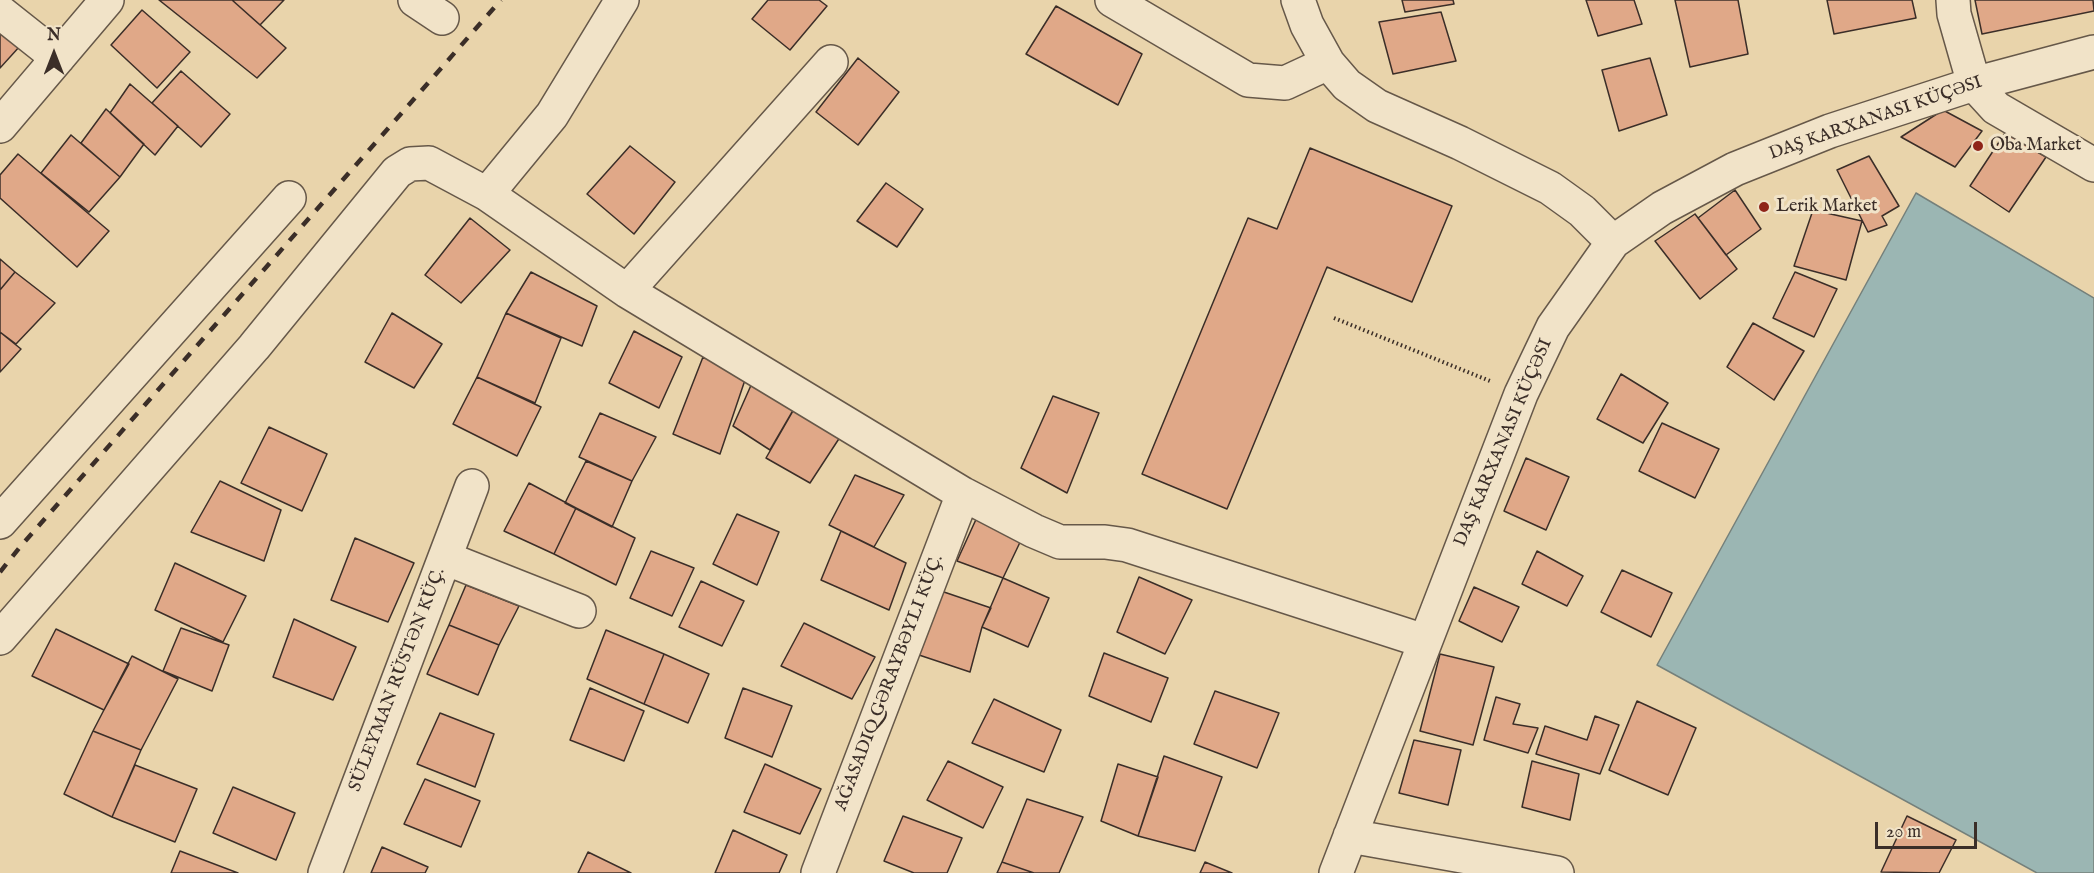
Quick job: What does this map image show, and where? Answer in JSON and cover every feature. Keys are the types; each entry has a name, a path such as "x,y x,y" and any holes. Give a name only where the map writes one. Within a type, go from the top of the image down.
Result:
{"street":[{"path":"0,126 107,0"},
{"path":"415,0 442,18"},
{"path":"487,194 552,115 622,0"},
{"path":"1112,0 1248,80 1285,83 1328,63"},
{"path":"1298,0 1307,25 1328,63 1347,85 1377,106 1469,147 1550,188 1582,211 1613,242"},
{"path":"1953,0 1954,14 1974,84 1996,108 2094,165"},
{"path":"0,12 58,58"},
{"path":"1336,873 1521,394 1553,327 1613,242 1662,208 1735,169 1830,131 1974,84 2094,52"},
{"path":"627,291 831,62"},
{"path":"0,638 254,347 398,172 410,164 429,163 487,194 627,291 963,494 1034,531 1060,542 1105,542 1127,545 1424,641"},
{"path":"0,522 288,198"},
{"name":"SÜLEYMAN RÜSTƏN KÜÇ.","path":"325,873 472,486"},
{"path":"818,873 963,494"},
{"path":"445,558 579,611"},
{"path":"1350,836 1557,873"}],"path":[{"path":"1334,318 1521,394"}],"water":[{"path":"1916,193 2094,298 2094,873 2037,873 1657,665"}],"building":[{"path":"159,0 232,0 286,48 257,78"},
{"path":"232,0 284,0 260,25"},
{"path":"768,0 819,0 827,6 790,50 752,19"},
{"path":"1402,0 1453,0 1454,4 1405,12"},
{"path":"1586,0 1634,0 1642,24 1598,36"},
{"path":"1675,0 1738,0 1748,54 1690,67"},
{"path":"1827,0 1912,0 1916,18 1834,34"},
{"path":"1975,0 2093,0 2094,11 1982,34"},
{"path":"1056,6 1142,54 1118,105 1026,54"},
{"path":"142,10 190,52 157,88 111,45"},
{"path":"1441,12 1456,61 1393,74 1379,22"},
{"path":"0,29 20,46 0,68"},
{"path":"858,58 899,92 858,145 816,112"},
{"path":"1650,58 1667,115 1619,131 1602,70"},
{"path":"181,71 230,114 201,147 152,103"},
{"path":"130,84 178,126 155,155 110,113"},
{"path":"106,109 144,144 120,177 81,143"},
{"path":"1943,110 1982,131 1955,167 1901,137"},
{"path":"2005,133 2046,157 2009,212 1970,186"},
{"path":"71,135 120,177 89,212 41,173"},
{"path":"630,146 675,182 634,234 587,194"},
{"path":"1310,148 1452,206 1412,302 1327,267 1227,509 1142,474 1248,218 1277,229"},
{"path":"18,154 109,231 77,267 0,198 0,175"},
{"path":"1869,156 1899,206 1882,216 1887,225 1868,232 1837,170"},
{"path":"886,183 923,209 897,247 857,221"},
{"path":"1735,190 1761,229 1726,255 1698,218"},
{"path":"1813,210 1862,221 1846,280 1794,266"},
{"path":"1695,214 1737,269 1700,299 1655,241"},
{"path":"470,218 510,250 461,303 425,275"},
{"path":"0,259 15,272 0,290"},
{"path":"15,272 55,303 16,344 0,332 0,290"},
{"path":"531,272 597,306 582,346 506,313"},
{"path":"1795,272 1837,289 1814,337 1773,318"},
{"path":"392,313 442,344 414,388 365,362"},
{"path":"506,313 561,338 535,403 477,377"},
{"path":"1753,323 1804,351 1774,400 1727,367"},
{"path":"634,331 682,357 659,408 609,383"},
{"path":"0,332 21,349 0,372"},
{"path":"703,357 746,377 720,454 673,434"},
{"path":"1621,374 1668,403 1643,443 1597,419"},
{"path":"477,377 541,407 517,456 453,424"},
{"path":"752,383 795,407 770,450 733,426"},
{"path":"1053,396 1099,413 1067,493 1021,468"},
{"path":"797,404 844,431 810,483 766,458"},
{"path":"600,413 656,437 632,481 579,457"},
{"path":"1662,423 1719,449 1695,498 1639,471"},
{"path":"269,427 327,454 302,511 241,483"},
{"path":"1526,458 1569,477 1546,530 1504,511"},
{"path":"586,461 632,481 612,527 565,503"},
{"path":"855,475 904,495 874,547 829,525"},
{"path":"220,481 281,510 264,561 191,532"},
{"path":"529,483 576,508 554,554 504,531"},
{"path":"576,508 635,538 616,585 554,554"},
{"path":"737,514 779,532 757,585 713,564"},
{"path":"978,515 1023,536 1003,578 957,561"},
{"path":"841,531 906,563 889,610 821,580"},
{"path":"355,538 414,563 388,622 331,600"},
{"path":"651,551 694,568 672,616 630,598"},
{"path":"1537,551 1583,576 1567,606 1522,584"},
{"path":"175,563 246,596 223,642 155,610"},
{"path":"1622,570 1672,593 1651,637 1601,612"},
{"path":"1139,577 1192,600 1165,654 1117,632"},
{"path":"1003,578 1049,598 1028,647 982,627"},
{"path":"701,581 744,601 722,646 679,627"},
{"path":"466,585 519,606 499,645 449,625"},
{"path":"1474,587 1519,607 1502,642 1459,621"},
{"path":"941,591 991,608 982,627 970,672 916,654"},
{"path":"294,619 356,647 333,700 273,677"},
{"path":"804,623 875,657 852,699 781,666"},
{"path":"449,625 499,645 478,695 427,674"},
{"path":"181,628 229,645 212,691 163,671"},
{"path":"56,629 129,664 104,710 32,676"},
{"path":"606,630 664,654 644,704 587,679"},
{"path":"1104,653 1168,678 1151,722 1089,696"},
{"path":"664,654 709,674 688,723 644,704"},
{"path":"1440,654 1494,667 1473,745 1420,731"},
{"path":"132,656 178,679 141,750 93,731"},
{"path":"590,688 644,711 624,761 570,740"},
{"path":"743,688 792,706 772,757 725,738"},
{"path":"1215,691 1279,713 1257,768 1194,744"},
{"path":"1496,697 1520,704 1513,724 1538,728 1528,753 1484,740"},
{"path":"994,699 1061,730 1044,772 972,743"},
{"path":"1637,701 1696,728 1668,795 1609,770"},
{"path":"440,713 494,734 475,787 417,764"},
{"path":"1595,716 1619,725 1600,774 1536,754 1545,726 1587,740"},
{"path":"93,731 141,750 112,817 64,794"},
{"path":"1414,740 1461,750 1448,805 1399,793"},
{"path":"1164,756 1222,777 1195,851 1138,836"},
{"path":"948,761 1003,787 983,828 927,800"},
{"path":"1532,761 1579,774 1570,820 1522,807"},
{"path":"765,764 821,789 800,834 744,812"},
{"path":"1118,764 1158,777 1138,836 1101,821"},
{"path":"135,765 197,789 175,842 112,817"},
{"path":"425,779 480,801 461,847 404,824"},
{"path":"233,787 295,813 276,860 213,833"},
{"path":"1027,799 1083,817 1059,873 1034,873 1002,862"},
{"path":"903,816 962,838 947,873 914,873 884,861"},
{"path":"1907,816 1956,840 1939,873 1881,872"},
{"path":"733,830 787,855 779,873 715,873"},
{"path":"382,847 428,867 425,873 371,873"},
{"path":"180,851 238,873 171,873"},
{"path":"588,852 631,873 578,873"},
{"path":"1002,862 1034,873 997,873"},
{"path":"1205,862 1232,873 1200,873"}],"railway":[{"path":"0,572 501,0"}],"place":[{"name":"Oba Market","path":"1978,146"},
{"name":"Lerik Market","path":"1764,207"}]}
